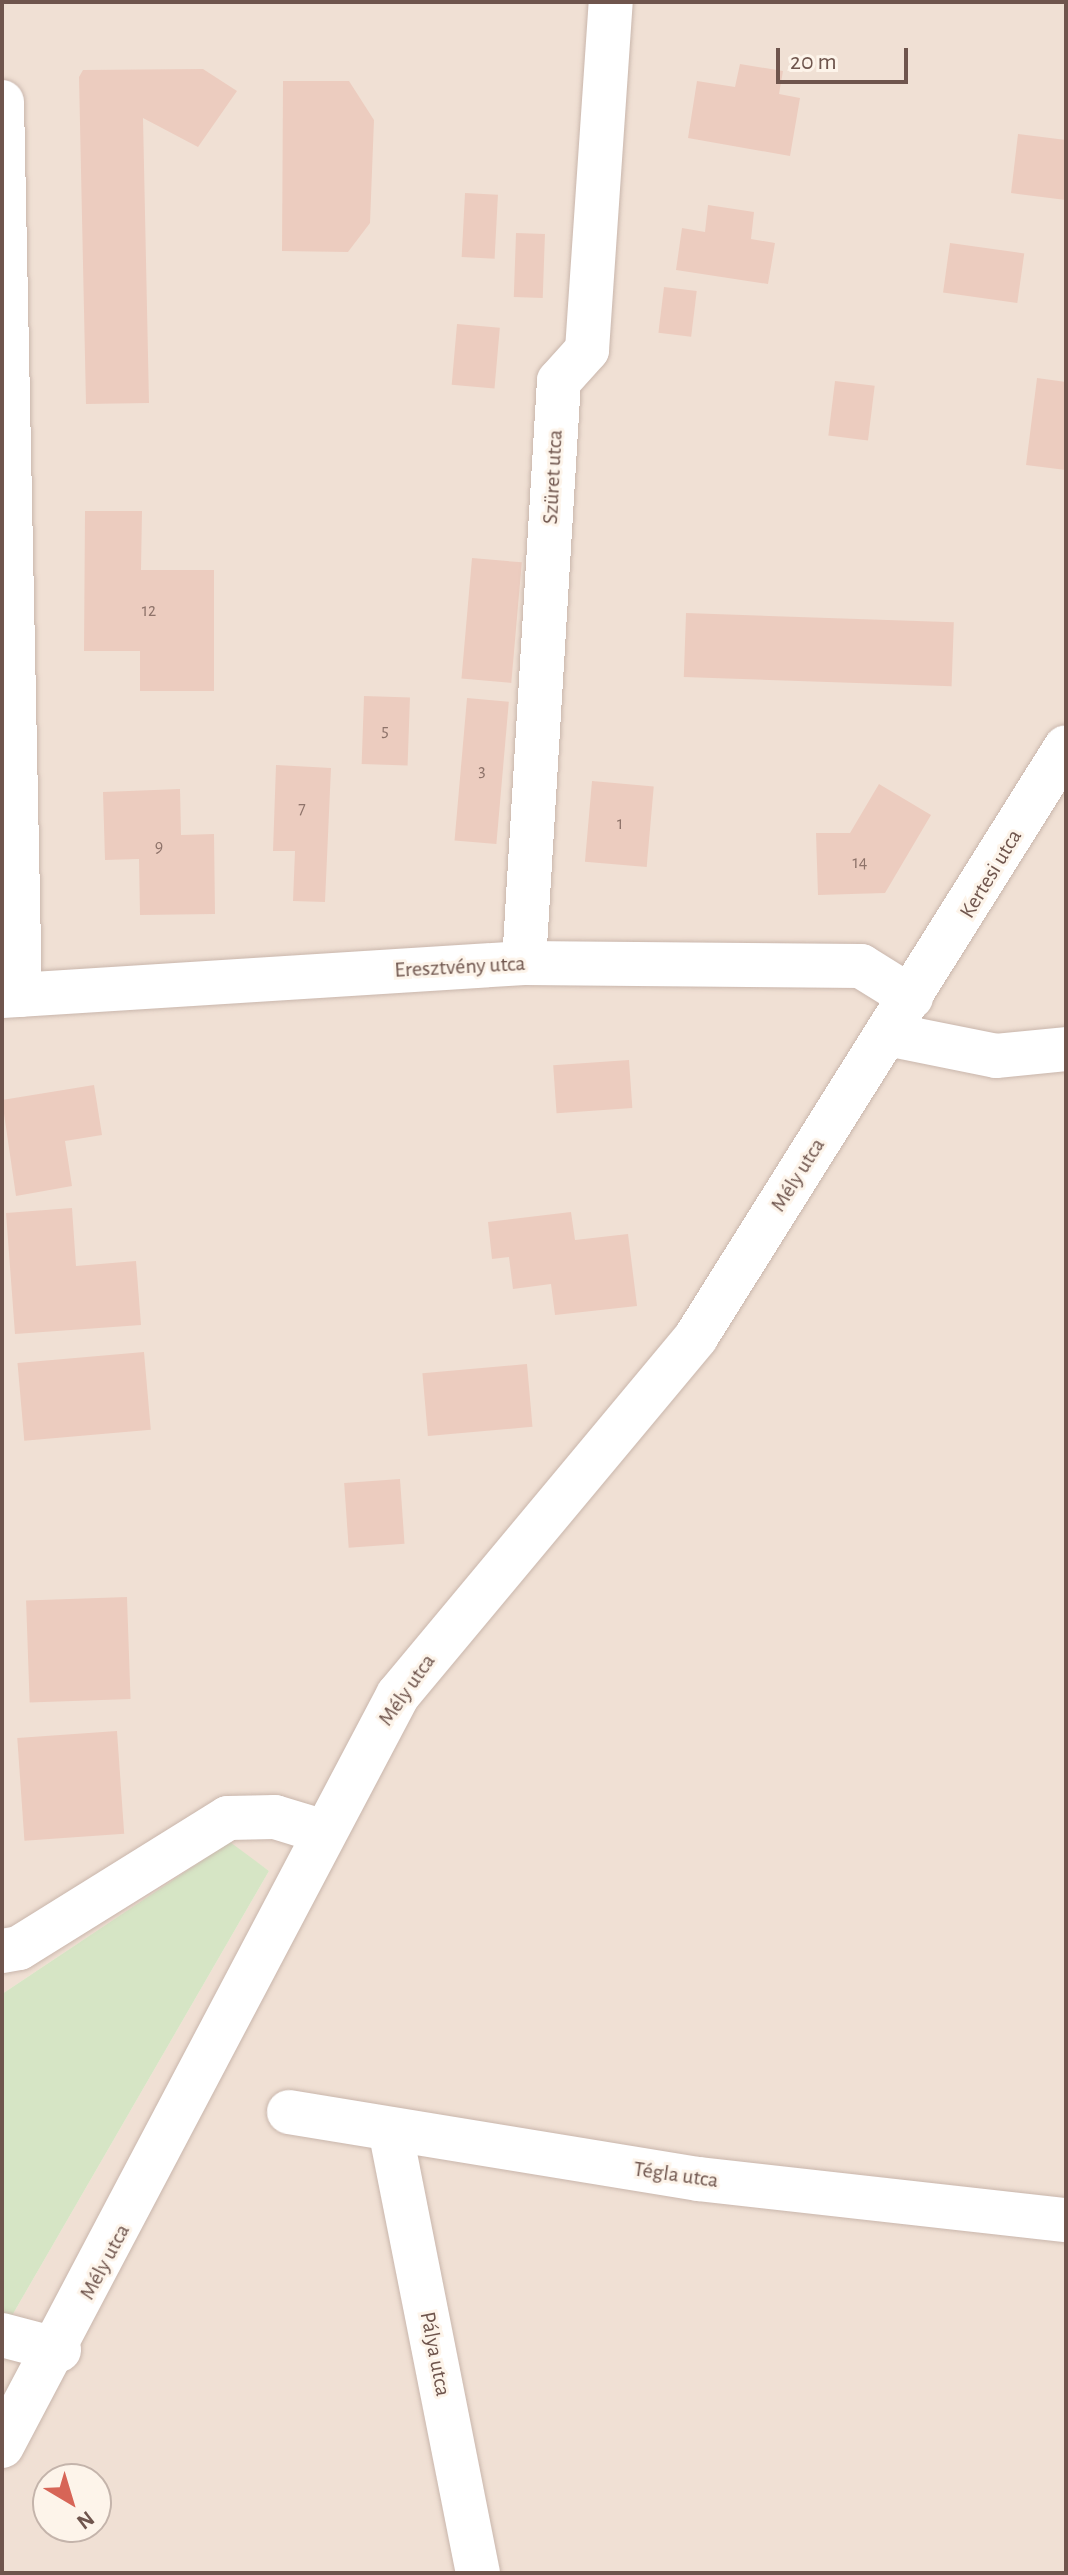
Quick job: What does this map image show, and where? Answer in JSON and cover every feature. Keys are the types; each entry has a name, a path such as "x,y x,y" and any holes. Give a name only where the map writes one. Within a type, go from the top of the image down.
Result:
{"street":[{"name":"Szüret utca","path":"524,963 559,381 587,350 611,2"},
{"path":"2,102 11,996"},
{"name":"Kertesi utca","path":"911,997 1066,747"},
{"name":"Eresztvény utca","path":"11,996 524,963 861,966 911,997"},
{"name":"Mély utca","path":"2,2446 59,2350 324,1832 398,1695 696,1337 911,997"},
{"path":"887,1034 996,1056 1066,1049"},
{"path":"2,1951 19,1948 228,1818 275,1817 324,1832"},
{"name":"Tégla utca","path":"289,2112 391,2134 1066,2220"},
{"name":"Pálya utca","path":"391,2134 478,2573"},
{"path":"2,2335 59,2350"}],"shaded area":[{"path":"2,2 1066,2 1066,2573 2,2573 2,2333 269,1871 229,1843 2,1994"}],"green space":[{"path":"230,1842 269,1871 2,2333 2,1994"}],"building":[{"path":"740,64 783,71 779,94 800,98 790,156 688,138 697,81 735,87"},
{"path":"203,69 237,91 198,147 143,118 149,403 86,404 79,77 83,70"},
{"path":"283,81 349,81 374,120 370,223 348,252 282,251"},
{"path":"1018,134 1066,140 1066,200 1011,193"},
{"path":"465,193 498,195 495,259 462,257"},
{"path":"708,205 754,212 751,239 775,243 768,284 676,270 682,228 705,232"},
{"path":"516,233 545,234 543,298 514,297"},
{"path":"950,243 1024,253 1017,303 943,293"},
{"path":"664,287 697,291 691,337 658,333"},
{"path":"457,324 500,328 495,389 452,385"},
{"path":"1037,378 1066,382 1066,470 1026,465"},
{"path":"835,381 875,386 868,440 828,436"},
{"path":"85,511 142,511 141,570 214,570 214,691 140,691 140,651 84,651"},
{"path":"472,558 522,562 511,683 461,679"},
{"path":"686,613 954,622 952,686 684,677"},
{"path":"364,696 410,698 408,766 362,764"},
{"path":"467,698 509,702 496,844 455,840"},
{"path":"276,765 331,768 325,902 293,901 295,851 273,851"},
{"path":"592,781 654,786 647,867 585,862"},
{"path":"879,784 931,815 885,893 818,895 816,833 850,833"},
{"path":"180,789 181,835 214,834 215,914 140,915 139,859 105,860 103,792"},
{"path":"629,1060 632,1108 557,1113 553,1065"},
{"path":"94,1085 102,1135 65,1141 72,1186 16,1196 2,1100"},
{"path":"72,1208 76,1266 136,1261 141,1325 15,1334 6,1213"},
{"path":"571,1212 575,1240 628,1234 637,1306 555,1315 551,1284 513,1289 509,1257 492,1259 488,1222"},
{"path":"144,1352 151,1430 24,1441 17,1363"},
{"path":"527,1364 532,1427 428,1436 422,1373"},
{"path":"400,1479 405,1544 349,1548 344,1483"},
{"path":"127,1597 131,1699 30,1702 26,1601"},
{"path":"117,1731 124,1834 24,1841 17,1738"}]}
